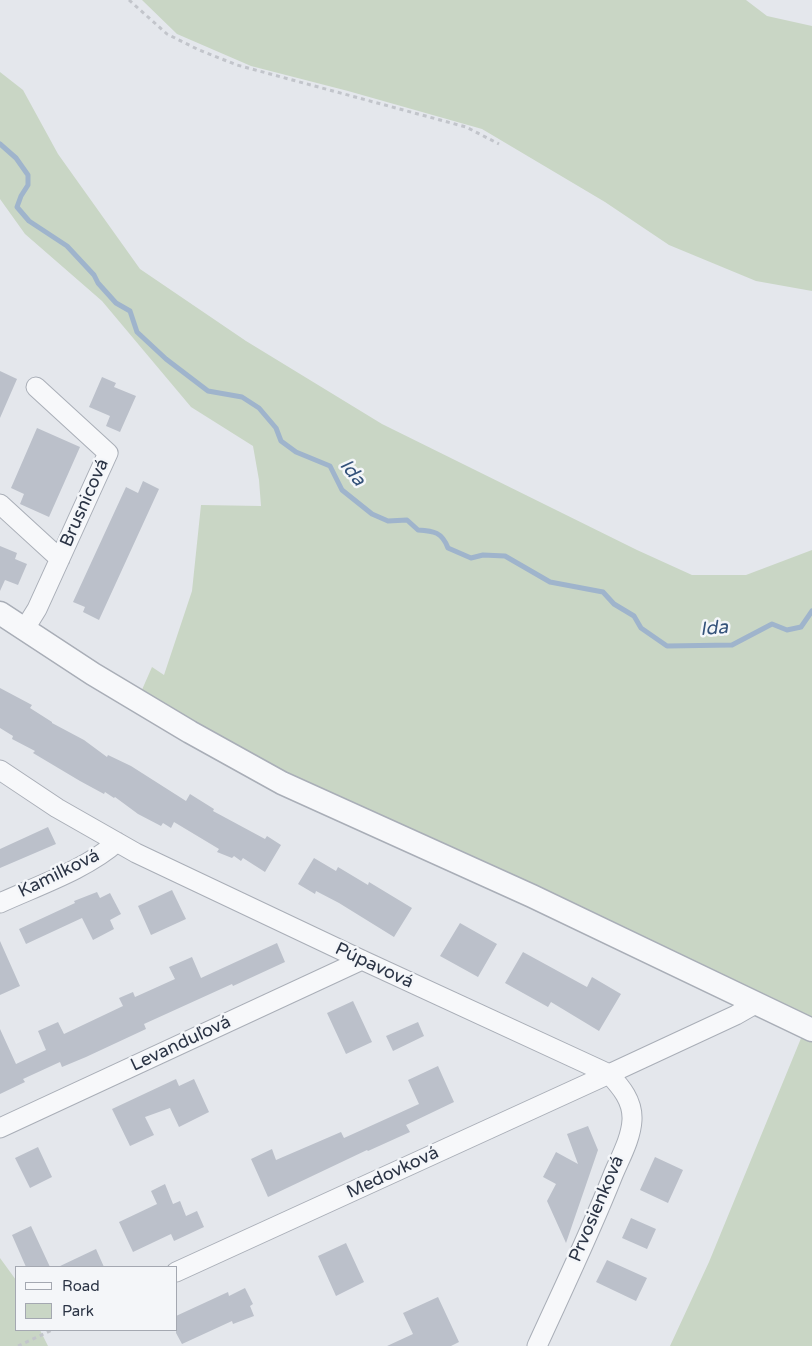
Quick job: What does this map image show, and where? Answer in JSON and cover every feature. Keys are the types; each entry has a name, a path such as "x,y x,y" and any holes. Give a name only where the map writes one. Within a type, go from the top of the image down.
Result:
{"street":[{"name":"Brusnicová","path":"24,630 37,609 108,453 36,387"},
{"name":"Brusnicová","path":"0,504 60,559"},
{"path":"0,613 94,674 182,727 282,783 532,896 812,1030"},
{"name":"Púpavová","path":"0,770 57,808 136,853 609,1074"},
{"name":"Kamilková","path":"0,903 78,868 105,852 117,842"},
{"name":"Levanduľová","path":"0,1128 362,960"},
{"path":"609,1074 736,1015 757,1003"},
{"name":"Medovková","path":"178,1271 609,1074"},
{"name":"Prvosienková","path":"537,1346 608,1187 630,1131 632,1119 626,1095 609,1074"}],"path":[{"path":"129,0 167,34 199,50 237,65 466,127 499,144"},
{"path":"18,1346 50,1331"}],"green space":[{"path":"142,0 746,0 767,16 812,26 812,291 756,281 669,245 605,202 482,129 251,66 177,34"},
{"path":"0,72 23,90 58,154 140,269 246,341 382,424 637,550 692,575 746,575 812,550 812,1017 303,783 141,692 152,667 164,675 192,591 201,505 261,506 253,446 191,407 102,301 25,234 0,199"},
{"path":"804,1031 812,1036 812,1346 670,1346 709,1262"},
{"path":"0,1258 15,1279 15,1331 40,1331 48,1346 0,1346"}],"building":[{"path":"0,371 17,379 0,418"},
{"path":"102,377 116,383 114,387 136,396 120,432 106,426 110,416 89,407"},
{"path":"37,428 80,447 49,517 20,504 24,494 11,488"},
{"path":"143,481 159,489 99,620 83,612 85,607 73,602 126,487 138,493"},
{"path":"0,546 17,553 15,559 27,564 18,585 5,580 0,591"},
{"path":"0,688 32,705 30,708 52,723 84,740 107,757 108,755 131,766 186,801 190,794 214,809 213,811 265,839 267,836 281,845 265,872 243,858 241,861 234,856 232,858 217,852 219,849 174,822 171,828 163,823 161,826 138,814 115,797 105,792 104,794 80,781 33,753 35,751 12,739 13,736 0,728"},
{"path":"48,827 56,844 0,868 0,849"},
{"path":"314,858 336,871 338,867 368,885 369,882 412,908 394,937 339,903 316,891 315,894 298,884"},
{"path":"172,890 186,919 151,935 138,906"},
{"path":"97,892 100,898 110,893 121,914 110,920 114,929 93,940 82,918 26,944 19,929 75,903 74,901"},
{"path":"460,923 497,944 478,977 440,956"},
{"path":"0,941 20,986 0,995"},
{"path":"277,943 285,962 144,1024 146,1029 86,1057 62,1067 60,1062 23,1079 25,1082 0,1094 0,1029 16,1064 46,1050 38,1031 58,1022 64,1034 123,1006 119,998 133,992 135,997 175,979 169,967 192,957 201,978"},
{"path":"523,952 587,987 592,977 621,994 599,1031 551,1002 548,1007 505,983"},
{"path":"353,1001 372,1042 346,1054 327,1013"},
{"path":"418,1022 424,1036 393,1051 386,1036"},
{"path":"438,1066 454,1102 406,1125 410,1132 367,1150 268,1197 251,1159 272,1149 276,1160 341,1132 344,1138 419,1104 408,1080"},
{"path":"176,1079 179,1086 194,1079 209,1112 179,1127 170,1108 145,1117 154,1135 130,1146 112,1109"},
{"path":"588,1126 598,1150 566,1243 547,1201 556,1184 543,1177 556,1152 578,1164 567,1134"},
{"path":"38,1147 52,1177 30,1188 15,1158"},
{"path":"655,1157 683,1170 668,1203 640,1190"},
{"path":"165,1184 173,1204 180,1201 186,1216 197,1211 204,1227 174,1241 171,1234 133,1252 119,1222 157,1204 151,1191"},
{"path":"631,1218 656,1229 647,1249 622,1238"},
{"path":"31,1226 50,1266 26,1266 12,1235"},
{"path":"346,1243 364,1282 336,1296 318,1256"},
{"path":"96,1249 104,1266 60,1266"},
{"path":"607,1260 647,1278 636,1301 596,1282"},
{"path":"245,1288 253,1304 250,1306 254,1316 233,1324 232,1321 182,1344 176,1333 178,1331 178,1315 228,1292 229,1296"},
{"path":"438,1297 459,1342 451,1346 387,1346 413,1334 403,1313"}],"waterway":[{"name":"Ida","path":"0,144 16,158 28,175 28,185 17,207 29,221 67,246 94,275 98,283 116,303 130,311 137,332 166,359 208,391 242,397 259,408 276,428 281,441 296,452 330,466 342,490 372,514 388,521 407,520 418,530 437,533 448,548 471,558 483,555 505,556 550,582 603,592 614,604 634,616 641,628 667,646 732,645 772,624 787,630 801,627 812,611"}]}
